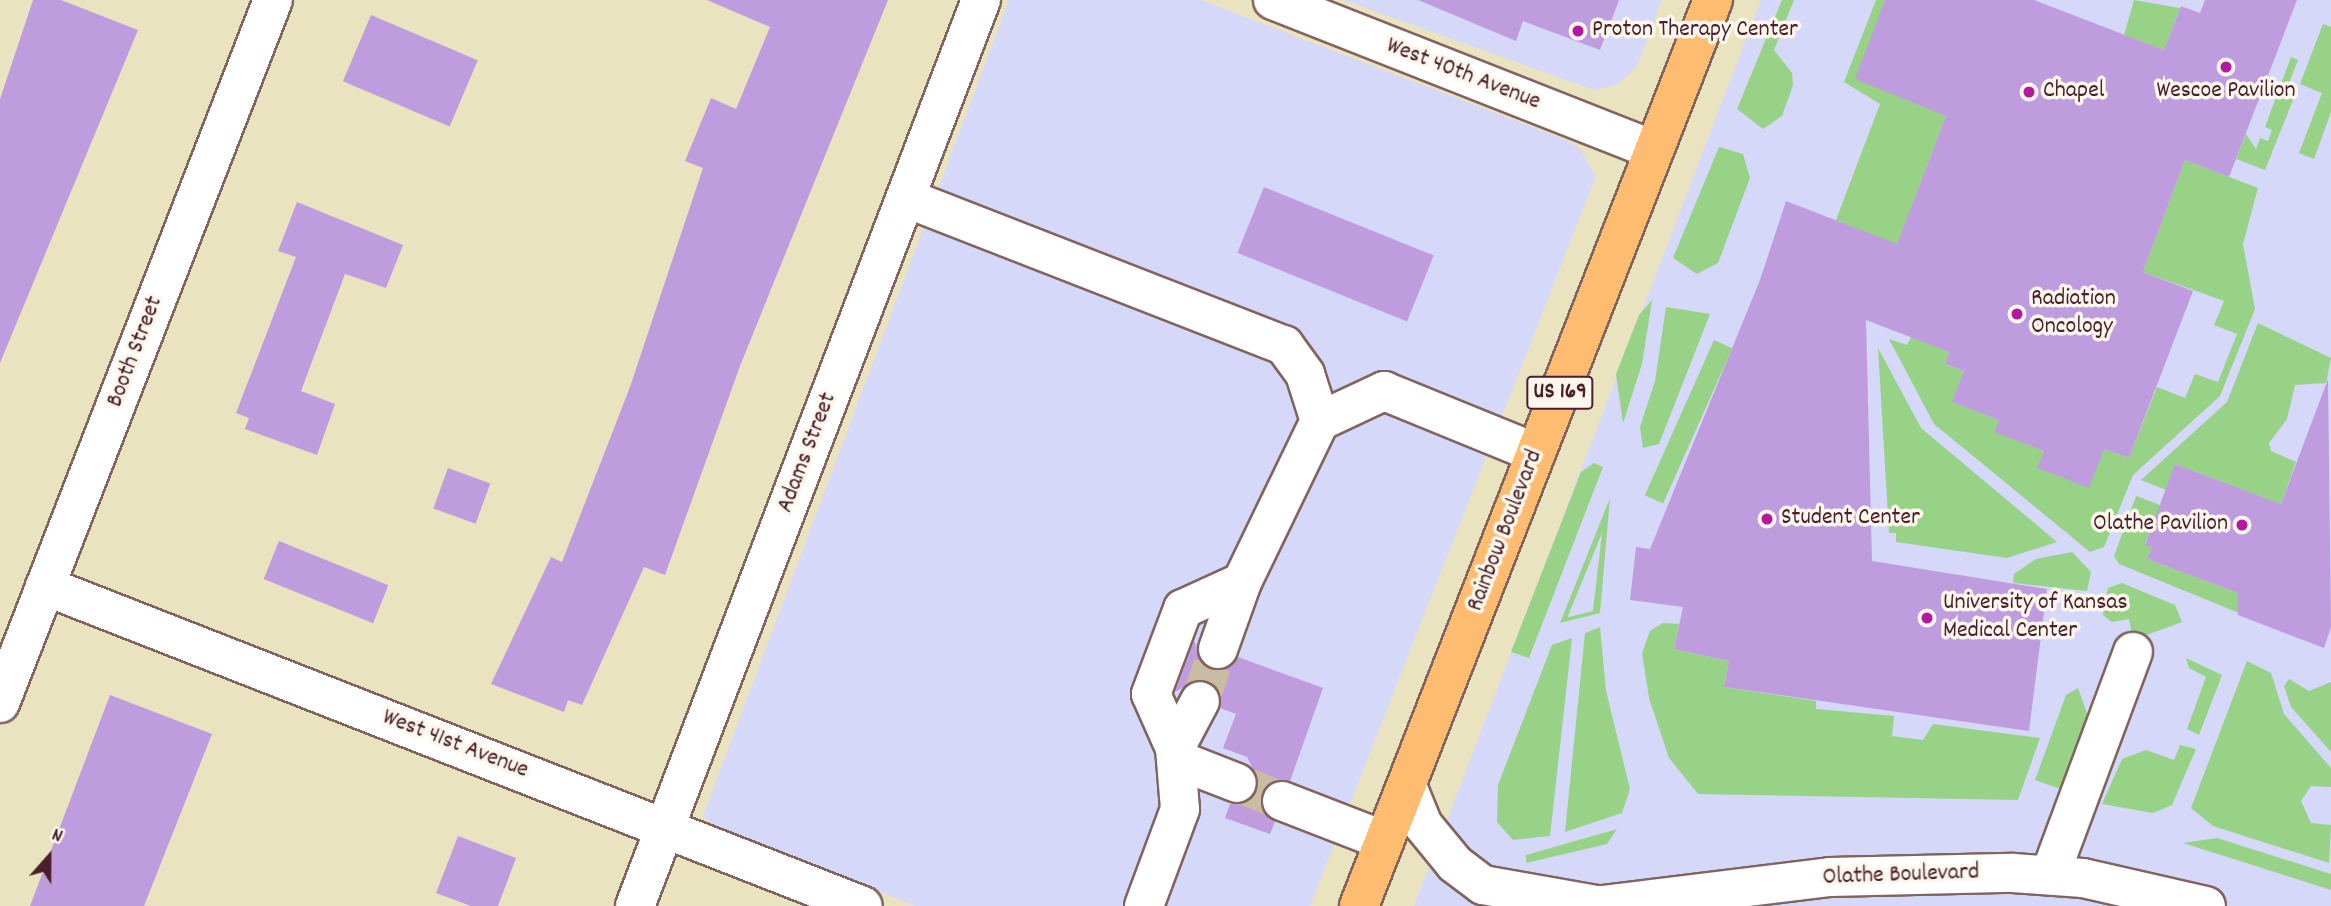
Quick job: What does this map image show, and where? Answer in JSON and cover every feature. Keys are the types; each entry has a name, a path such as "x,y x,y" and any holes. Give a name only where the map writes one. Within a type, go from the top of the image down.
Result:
{"main road":[{"name":"Rainbow Boulevard","path":"1359,906 1713,0"}],"street":[{"name":"Booth Street","path":"0,703 273,0"},
{"name":"Adams Street","path":"635,906 981,0"},
{"name":"West 40th Avenue","path":"1277,1 1654,150"},
{"path":"906,198 1284,345 1305,374 1320,421"},
{"path":"1218,649 1242,582 1320,421 1384,391 1536,453"},
{"path":"1144,906 1180,809 1176,754 1151,694 1183,609 1242,582"},
{"name":"West 41st Avenue","path":"45,586 863,906"},
{"path":"2050,876 2133,652"},
{"path":"1176,754 1200,701"},
{"path":"1176,754 1237,783"},
{"name":"Olathe Boulevard","path":"1407,786 1423,825 1455,864 1483,885 1595,906 1830,877 2050,876 2157,891 2206,906"},
{"path":"1282,801 1385,842"}],"shaded area":[{"path":"1009,0 1201,0 1566,140 1580,149 1596,176 1310,906 916,906 718,828 703,816"},
{"path":"1343,0 1662,0 1637,66 1617,85 1594,90"},
{"name":"University of Kansas Medical Center","path":"1761,0 2331,0 2331,906 1414,906"}],"green space":[{"path":"1782,0 1794,0 1774,50 1792,73 1793,85 1782,116 1763,129 1737,109"},
{"path":"1876,0 1885,0 1946,116 1893,255 1843,237 1847,225 1836,220 1880,104 1844,82"},
{"path":"2134,0 2180,8 2164,50 2124,35"},
{"path":"2323,24 2331,27 2331,112 2314,159 2299,153 2322,93 2300,84"},
{"path":"2291,57 2298,60 2286,91 2295,95 2265,170 2236,159 2246,134 2256,149 2260,138 2268,141 2272,130 2265,127"},
{"path":"1719,147 1743,154 1750,178 1718,263 1697,274 1673,258"},
{"path":"2185,160 2258,188 2243,244 2255,309 2220,396 2133,475 2104,547 2090,552 1934,424 1889,339 1907,345 1911,337 1949,352 1945,364 1964,371 1953,402 1999,420 1995,431 2044,451 2038,467 2104,449 2129,458 2157,387 2185,398 2195,374 2218,382 2237,334 2214,325 2224,301 2143,272"},
{"path":"1652,300 1642,364 1623,423 1616,374 1639,315"},
{"path":"1666,307 1710,314 1659,444 1643,448 1640,427 1655,381"},
{"path":"2258,323 2331,358 2326,383 2295,385 2287,419 2269,443 2271,451 2296,462 2281,504 2175,464 2166,490 2141,480 2227,402"},
{"path":"1714,340 1732,348 1663,503 1645,495"},
{"path":"1878,348 1921,428 2057,542 2007,558 1896,542 1896,533 1889,533"},
{"path":"1594,463 1603,467 1529,658 1511,652 1581,472"},
{"path":"2136,496 2160,505 2145,544 2152,547 2147,559 2238,593 2239,613 2119,564 2114,556"},
{"path":"1610,498 1600,613 1560,623","holes":["1602,533 1593,611 1568,616"]},
{"path":"2072,552 2091,572 2087,591 2013,583 2014,574 2036,559"},
{"path":"2122,583 2175,605 2182,622 2133,640 2129,619 2112,622 2103,615 2108,588"},
{"path":"1663,623 1679,624 1674,649 1729,661 1724,687 1816,701 1816,709 1894,716 1892,736 1923,740 1933,724 2040,738 2018,800 1698,794 1669,758 1649,698 1642,653 1650,631"},
{"path":"1600,627 1606,691 1630,789 1622,813 1565,832 1585,633"},
{"path":"1572,638 1550,836 1513,840 1497,822 1498,785 1552,645"},
{"path":"2186,658 2222,675 2199,735 2187,729 2206,677 2189,668"},
{"path":"2247,661 2271,673 2284,714 2331,768 2331,787 2311,786 2301,801 2311,823 2331,825 2329,863 2213,826 2191,808"},
{"path":"2289,679 2309,691 2331,682 2331,752 2291,707 2284,686"},
{"path":"2078,688 2089,719 2063,790 2035,780 2066,695"},
{"path":"2180,745 2196,749 2172,805 2153,813 2102,804 2122,759 2146,750 2174,760"},
{"path":"1617,829 1607,844 1526,863 1526,855"},
{"path":"2217,838 2331,874 2331,890 2183,843"}],"building":[{"path":"33,0 61,0 138,30 0,363 0,99"},
{"path":"707,0 888,0 740,366 665,575 644,567 582,705 568,700 564,712 491,684 551,557 562,562 630,387 703,168 685,161 711,98 736,109 770,27"},
{"name":"Proton Therapy Center","path":"1418,0 1619,0 1600,50 1523,21 1516,41"},
{"path":"1885,0 2034,0 2164,50 2181,6 2200,13 2205,0 2297,0 2229,177 2185,160 2143,272 2193,291 2129,458 2104,449 2089,488 2037,468 2044,451 1994,432 1999,420 1952,402 1964,371 1945,364 1949,352 1866,320 1872,561 2047,589 2029,731 1724,687 1729,661 1674,649 1683,607 1630,600 1636,547 1650,549 1760,280 1786,201 1897,244 1946,116 1855,79"},
{"path":"371,15 478,60 450,127 343,81"},
{"path":"1264,187 1434,256 1407,321 1237,253"},
{"path":"297,202 403,245 386,288 345,274 301,391 335,404 317,455 245,429 249,418 236,413 296,257 278,251"},
{"name":"Olathe Pavilion","path":"2328,379 2331,627 2324,648 2238,615 2238,593 2147,559 2152,547 2145,545 2175,464 2281,504"},
{"path":"448,468 490,483 476,524 433,508"},
{"path":"279,541 388,585 373,623 264,579"},
{"path":"1194,641 1210,669 1223,670 1238,657 1323,688 1290,781 1269,784 1261,794 1265,814 1275,822 1270,834 1225,818 1230,804 1251,800 1258,779 1247,757 1223,748 1236,714 1220,708 1218,689 1199,679 1175,692"},
{"path":"110,695 212,734 144,906 30,906"},
{"path":"458,836 516,858 498,906 471,906 436,893"}],"tunnel":[{"path":"1200,701 1218,649"},
{"path":"1237,783 1282,801"}],"place":[{"name":"Proton Therapy Center","path":"1578,31"},
{"name":"Wescoe Pavilion","path":"2226,67"},
{"name":"Chapel","path":"2029,92"},
{"name":"Radiation Oncology","path":"2017,314"},
{"name":"Student Center","path":"1767,519"},
{"name":"Olathe Pavilion","path":"2242,525"},
{"name":"University of Kansas Medical Center","path":"1927,618"}]}
